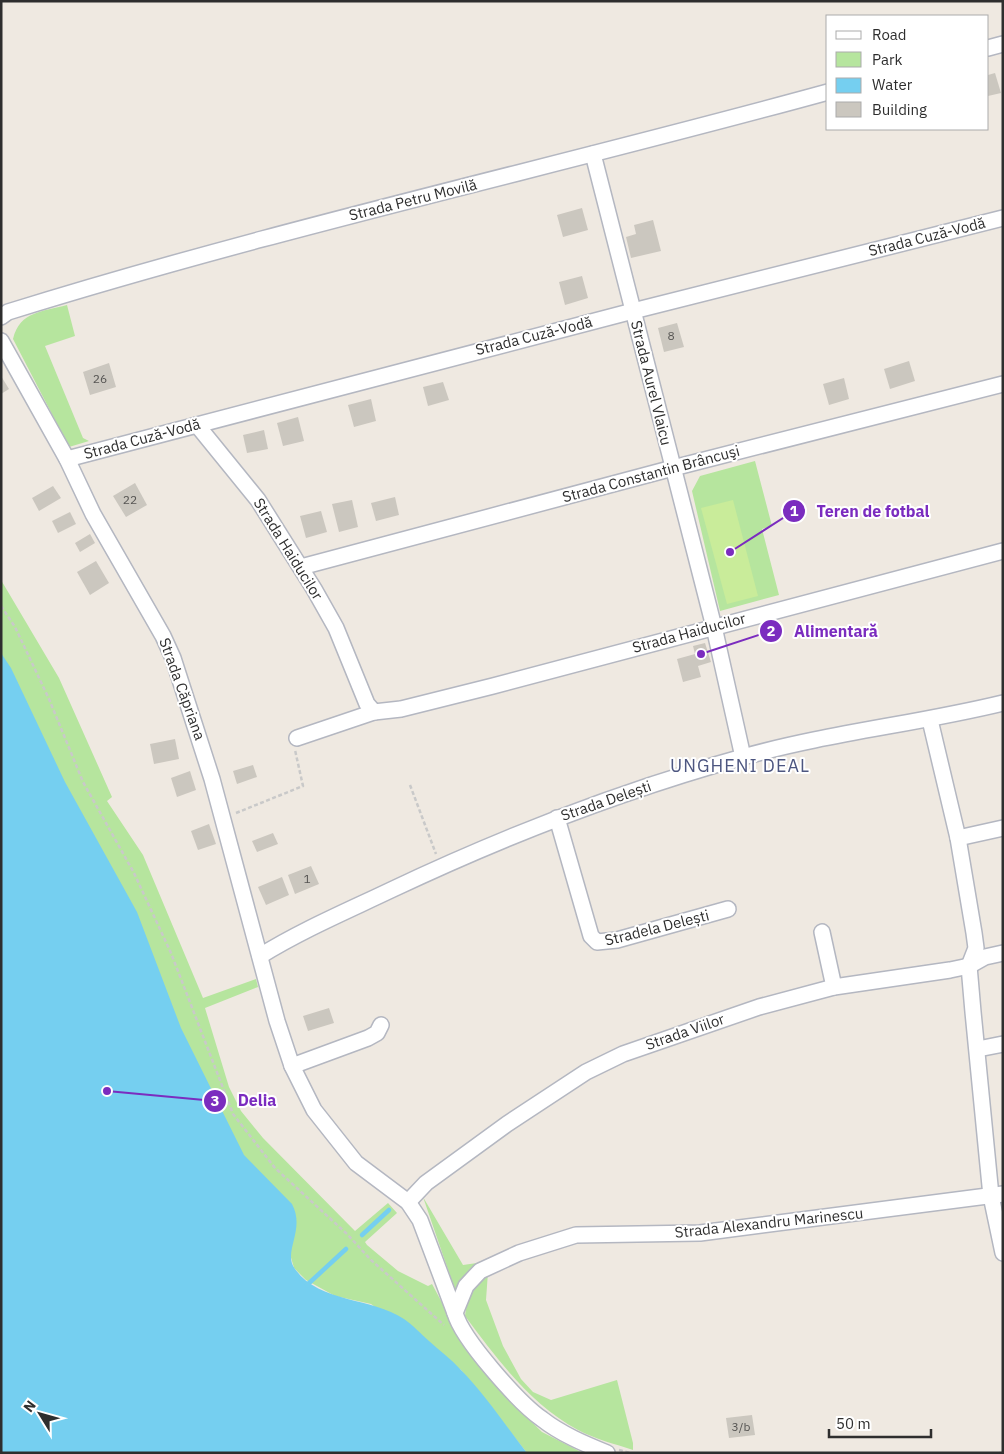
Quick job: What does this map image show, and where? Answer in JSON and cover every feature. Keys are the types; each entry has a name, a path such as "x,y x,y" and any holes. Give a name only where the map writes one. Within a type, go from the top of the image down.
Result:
{"street":[{"path":"989,48 1003,44"},
{"name":"Strada Petru Movilă","path":"1,317 8,312 80,290 232,247 826,93"},
{"name":"Strada Aurel Vlaicu","path":"593,154 714,627 743,757"},
{"name":"Strada Cuză-Vodă","path":"67,459 633,311 1003,218"},
{"name":"Strada Căpriana","path":"1,341 67,459 93,514 151,613 173,658 223,818 276,1021 292,1066 314,1110 356,1163 408,1202 420,1220 455,1313"},
{"name":"Strada Constantin Brâncuşi","path":"301,567 673,468 1003,384"},
{"name":"Strada Haiducilor","path":"198,425 258,500 301,567 336,628 367,704 374,712"},
{"name":"Strada Haiducilor","path":"297,738 374,712 401,709 493,686 1003,550"},
{"name":"Strada Delești","path":"260,956 312,927 441,867 557,818 743,757 823,738 930,720 1003,703"},
{"path":"930,720 958,838 974,933 976,948 969,966 1003,1253"},
{"name":"Stradela Delești","path":"557,818 591,936 597,942 618,940 728,909"},
{"path":"958,838 1003,828"},
{"path":"822,932 834,987"},
{"name":"Strada Viilor","path":"408,1202 420,1188 444,1169 586,1072 645,1045 759,1007 834,987 969,966 985,957 1003,953"},
{"path":"292,1066 368,1038 377,1033 381,1025"},
{"path":"978,1049 1003,1044"},
{"name":"Strada Alexandru Marinescu","path":"455,1313 466,1286 480,1271 519,1253 576,1235 700,1233 997,1195"},
{"path":"455,1313 462,1330 474,1346 534,1413 557,1429 611,1450"}],"path":[{"path":"1,606 15,627 49,699 83,782 134,873 171,953 233,1114 275,1168 347,1234 371,1260 445,1325"},
{"path":"223,818 303,786 294,747 294,742 297,738"},
{"path":"410,785 441,867"},
{"path":"611,1450 630,1453"}],"green space":[{"path":"67,305 75,336 45,346 83,438 89,441 69,447 13,339 21,323 33,314"},
{"path":"755,461 772,526 762,529 779,595 720,611 692,491 700,476"},
{"path":"733,500 758,596 727,604 701,508"},
{"path":"1,580 59,678 112,797 107,801 143,855 203,998 256,979 258,987 205,1008 229,1087 241,1111 263,1138 355,1231 388,1203 397,1213 365,1242 367,1245 398,1271 428,1286 432,1284 469,1353 505,1396 542,1432 583,1453 527,1453 461,1370 371,1304 335,1296 306,1280 294,1268 290,1254 1,704"},
{"path":"423,1197 463,1265 477,1263 457,1296"},
{"path":"488,1272 486,1300 503,1346 521,1379 533,1392 551,1400 617,1380 633,1443 633,1450 591,1436 561,1419 530,1394 502,1364 465,1316 471,1291"}],"water":[{"path":"1,653 11,668 65,782 137,912 181,1028 244,1155 292,1204 297,1223 291,1255 295,1269 305,1280 318,1288 331,1294 391,1312 407,1321 469,1379 527,1453 1,1453"}],"building":[{"path":"995,73 1001,93 989,96 989,75"},
{"path":"582,208 588,230 563,237 557,215"},
{"path":"653,220 661,251 631,258 626,237 636,234 634,225"},
{"path":"582,276 588,298 565,305 559,282"},
{"path":"677,323 684,347 664,352 658,328"},
{"path":"909,361 915,381 890,389 884,369"},
{"path":"109,363 116,387 90,395 83,372"},
{"path":"1,376 9,389 1,394"},
{"path":"844,378 849,399 829,405 823,384"},
{"path":"443,382 449,400 428,406 423,387"},
{"path":"371,399 376,421 354,427 348,405"},
{"path":"298,417 304,441 283,446 277,423"},
{"path":"264,430 268,449 247,453 243,435"},
{"path":"135,483 147,505 126,517 113,496"},
{"path":"53,486 61,498 39,511 32,498"},
{"path":"395,497 399,515 376,521 371,503"},
{"path":"352,500 358,527 339,532 332,504"},
{"path":"321,511 327,532 306,538 300,516"},
{"path":"70,512 76,524 58,533 52,521"},
{"path":"90,534 95,543 80,552 75,543"},
{"path":"96,561 109,583 90,595 77,572"},
{"path":"705,643 711,662 698,666 701,677 683,682 677,659 695,654 693,646"},
{"path":"175,739 179,759 154,764 150,744"},
{"path":"253,765 257,777 237,784 233,771"},
{"path":"190,771 196,790 177,797 171,778"},
{"path":"209,824 216,844 198,850 191,831"},
{"path":"273,833 278,844 257,852 252,841"},
{"path":"311,866 319,884 295,894 288,875"},
{"path":"282,877 289,895 266,905 258,887"},
{"path":"329,1008 334,1023 308,1031 303,1016"},
{"path":"752,1415 755,1435 729,1438 726,1418"}],"waterway":[{"path":"362,1235 389,1210"},
{"path":"307,1285 346,1249"}],"place":[{"name":"Teren de fotbal","path":"730,552"},
{"name":"Alimentară","path":"701,654"},
{"name":"Delia","path":"107,1091"}],"district":[{"name":"UNGHENI DEAL","path":"740,766"}]}
